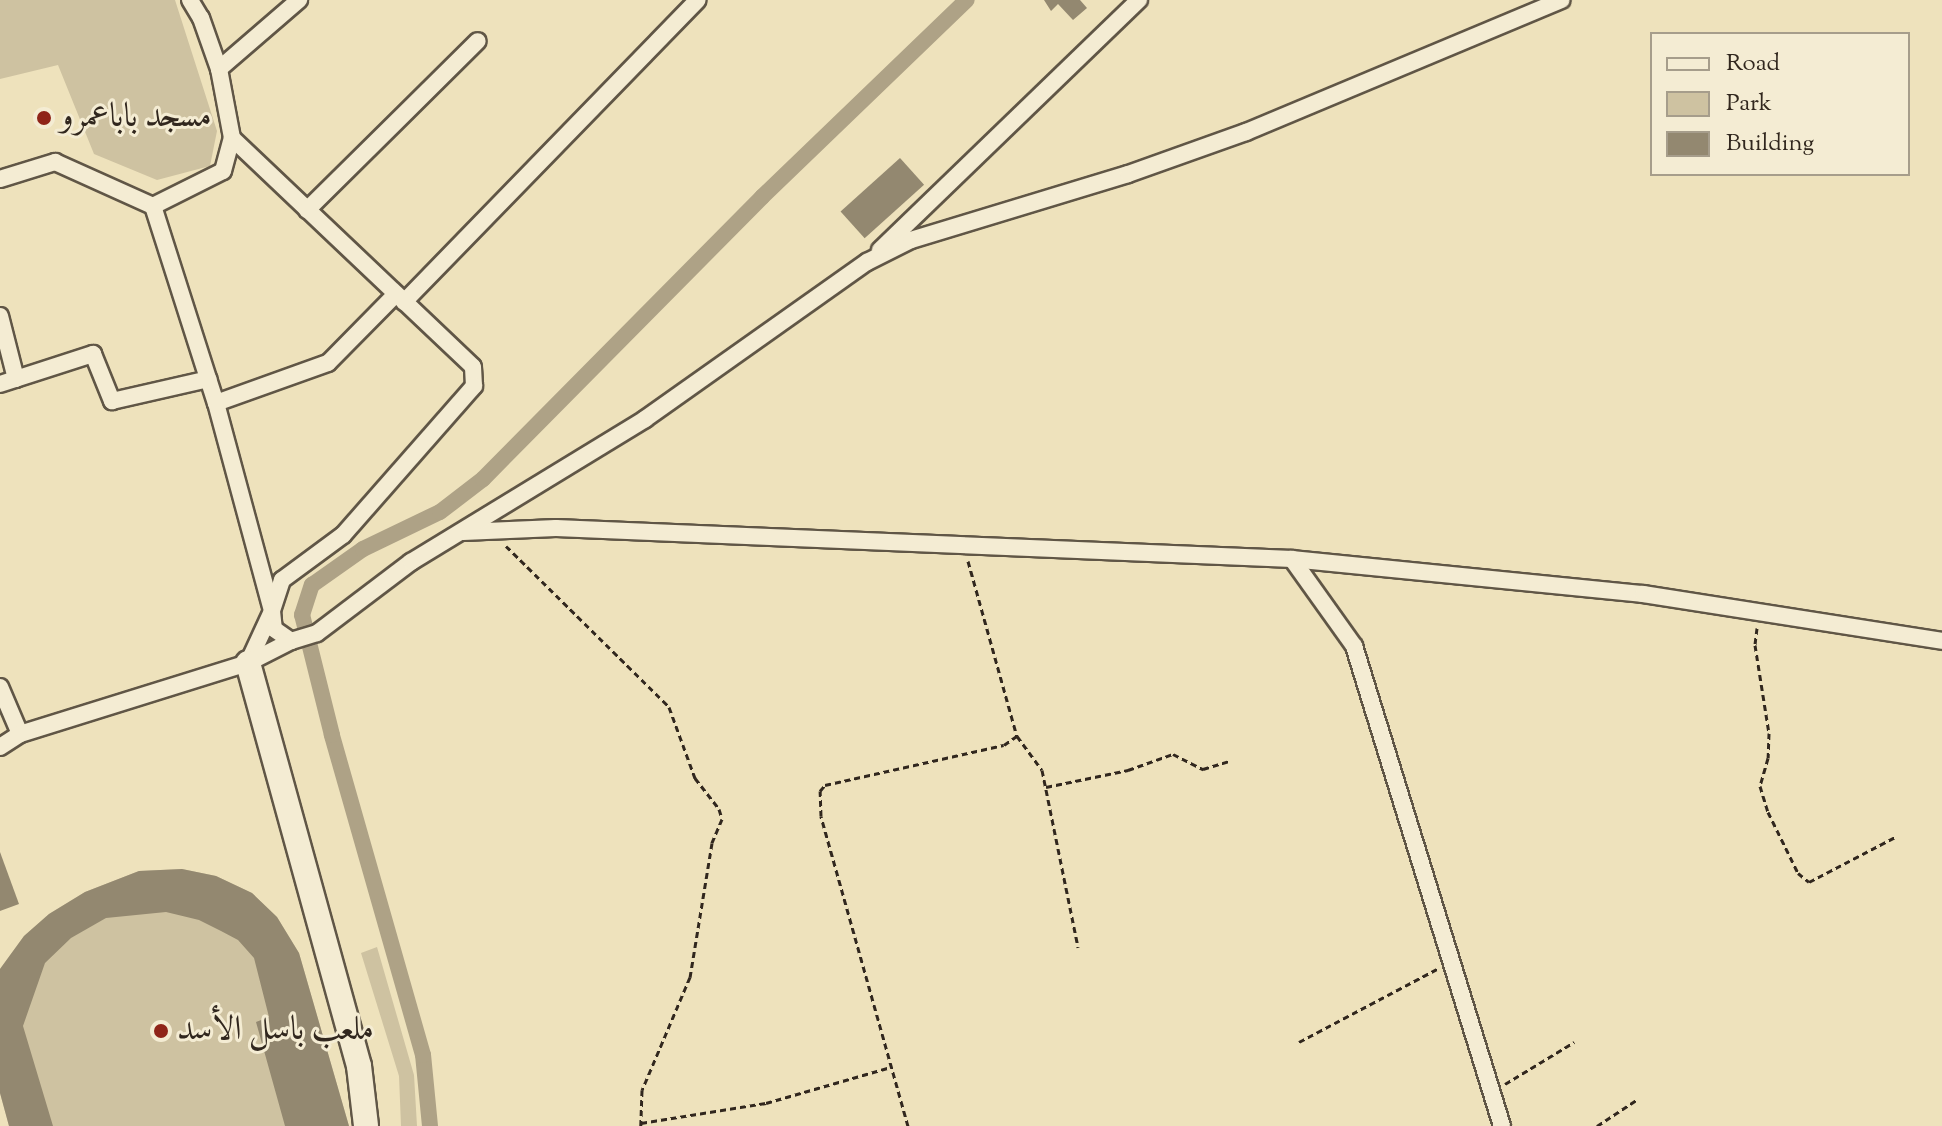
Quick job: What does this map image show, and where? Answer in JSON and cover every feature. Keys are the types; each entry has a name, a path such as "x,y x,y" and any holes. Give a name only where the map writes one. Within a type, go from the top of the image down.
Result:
{"main road":[{"path":"248,663 359,1066 366,1126"}],"street":[{"path":"153,206 223,171 232,138 219,69 201,18 190,0"},
{"path":"219,69 299,0"},
{"path":"216,403 328,363 400,298 698,0"},
{"path":"0,747 20,734 248,663 291,641 317,633 411,562 645,419 867,262 1139,0"},
{"path":"867,262 911,240 1128,174 1246,132 1561,0"},
{"path":"307,210 478,41"},
{"path":"232,138 473,367 474,386 343,535 282,580 272,611 248,663"},
{"path":"0,179 55,162 153,206 216,403 272,611 274,629 291,641"},
{"path":"0,316 8,381 93,354 112,401 209,379"},
{"path":"461,532 556,528 1292,559 1643,594 1942,641"},
{"path":"1292,559 1354,646 1502,1126"},
{"path":"0,687 20,734"}],"path":[{"path":"495,530 516,560 669,707 695,778 719,809 722,819 712,843 690,977 642,1090 641,1125 766,1103 892,1066"},
{"path":"963,546 1017,736 1042,770 1078,947"},
{"path":"1758,612 1755,645 1769,733 1768,758 1760,786 1768,812 1798,873 1809,882 1895,837"},
{"path":"908,1126 821,816 820,791 825,785 1004,745 1017,736"},
{"path":"1046,787 1128,770 1173,754 1203,769 1230,761"},
{"path":"1299,1042 1453,961"},
{"path":"1492,1092 1574,1042"},
{"path":"1597,1126 1638,1099"}],"green space":[{"path":"0,0 175,0 217,131 210,166 157,180 94,154 58,65 0,79"},
{"name":"ملعب باسل الأسد","path":"182,869 216,876 252,893 277,917 299,953 349,1126 9,1126 0,1093 0,969 24,936 49,914 85,892 139,871"},
{"path":"377,947 414,1075 417,1126 401,1126 399,1076 361,953"}],"building":[{"path":"1044,0 1080,0 1087,8 1073,20 1058,4 1051,11"},
{"path":"900,158 924,185 865,238 841,212"},
{"path":"0,852 19,904 0,911"},
{"path":"182,869 216,876 252,893 277,917 299,953 349,1126 285,1126 256,1022 269,1017 254,958 238,940 221,931 199,920 166,912 106,918 71,938 45,963 23,1026 53,1126 9,1126 0,1093 0,969 24,936 49,914 85,892 139,871"}],"waterway":[{"path":"430,1126 423,1055 332,735 302,615 312,585 363,549 440,512 483,479 762,197 967,0"}],"place":[{"name":"مسجد باباعمرو","path":"44,118"},
{"name":"ملعب باسل الأسد","path":"161,1031"}]}
